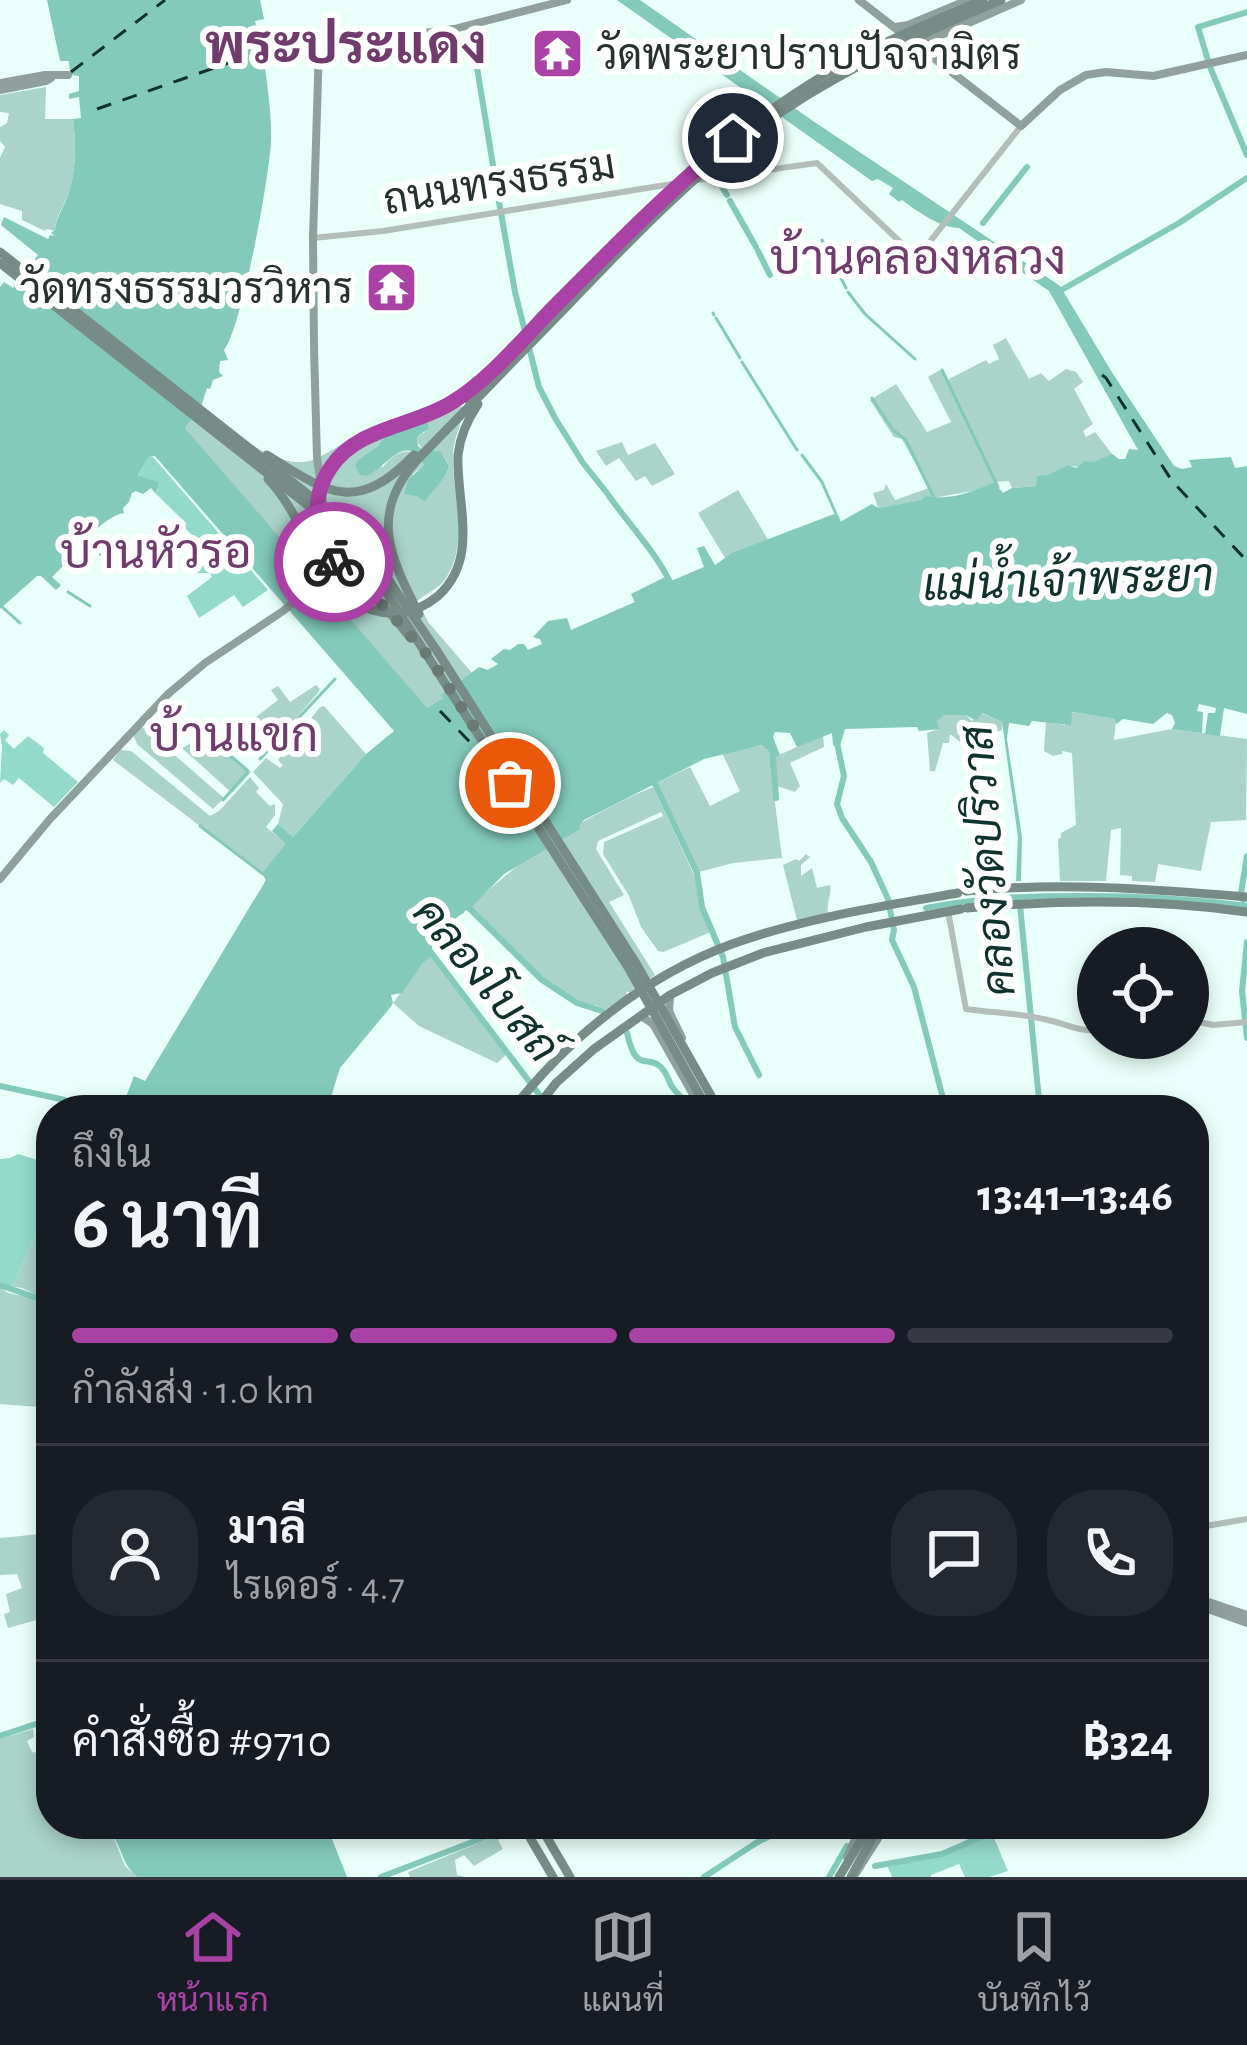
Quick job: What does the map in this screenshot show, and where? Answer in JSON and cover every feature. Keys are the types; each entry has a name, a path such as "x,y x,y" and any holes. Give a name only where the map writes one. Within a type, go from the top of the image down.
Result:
{"main road":[{"path":"0,879 158,704 205,662 283,611 322,578 330,552 316,448 314,238 320,47 454,29 566,0"},
{"path":"859,0 1021,126 1060,90 1086,74 1106,71 1145,77 1247,56"},
{"path":"894,27 968,0"},
{"path":"433,655 391,555 387,527 391,502 410,468 668,194 763,116 876,47 983,0"},
{"path":"236,438 321,488 366,490 385,481 656,214 748,136 856,67 1001,0"},
{"path":"916,46 1021,0"},
{"path":"929,16 909,30 912,38 931,39"},
{"path":"931,39 937,62"},
{"path":"0,87 68,75"},
{"path":"0,87 27,78 50,78"},
{"path":"0,252 346,527 377,562 628,967 697,1095"},
{"path":"0,263 340,532 433,655 616,929 713,1095"},
{"path":"240,450 284,497 327,572 349,598 379,611 419,608 451,582 461,554 464,527 458,455 464,429 518,351"},
{"path":"433,655 331,558 316,519 319,494 327,472 351,446 454,401 518,351"},
{"path":"524,1095 566,1048 669,973 763,934 889,905 1018,887 1220,896 1245,906"},
{"path":"548,1095 594,1049 670,995 763,953 964,908 1021,903 1218,910 1245,906"},
{"path":"670,995 669,1011 713,1095"},
{"path":"641,1016 653,1024 696,1095"},
{"path":"667,1047 672,1033 682,1036"},
{"path":"1209,1606 1247,1619"},
{"path":"528,1839 550,1877"},
{"path":"545,1839 567,1877"},
{"path":"846,1877 860,1839"},
{"path":"846,1877 873,1839"}],"street":[{"name":"ถนนทรงธรรม","path":"314,238 813,162 914,257 921,256 1021,126"},
{"path":"948,911 967,1009 1030,1017 1077,1029"},
{"path":"1209,1024 1245,1023"},
{"path":"1209,1525 1247,1519"}],"shaded area":[{"path":"46,87 45,119 73,119 75,137 71,183 55,231 22,220 22,211 0,204 0,158 5,147 0,127 7,123 9,113 0,112 0,95"},
{"path":"1006,338 1029,379 1041,373 1049,381 1066,369 1076,372 1083,382 1074,389 1093,424 1083,431 1086,437 1095,432 1112,454 1038,476 1036,486 1012,488 1009,481 994,482 978,490 878,508 873,493 884,490 886,484 895,500 929,488 902,439 894,437 870,400 896,384 927,432 951,422 928,377 940,370 947,380 986,360 989,364 999,359 993,345"},
{"path":"459,393 462,413 453,456 457,549 444,581 417,601 429,623 472,673 459,682 466,685 427,709 320,586 322,578 314,579 185,428 201,407 271,455 301,462","holes":["427,431 417,437 421,447 440,453 449,466 425,502 416,496 413,474 424,465 415,454 399,454 383,467 358,460 378,446"]},
{"path":"622,442 628,455 655,443 675,474 652,486 645,476 636,481 619,458 606,466 596,451"},
{"path":"148,456 268,590 243,607 234,595 199,618 187,596 212,577 193,573 207,563 209,553 156,494 158,489 138,477"},
{"path":"738,490 769,541 725,558 698,513"},
{"path":"316,685 318,693 274,743 253,731 244,736 235,726 241,717 248,723 278,700 271,690 278,686 290,702"},
{"path":"324,706 366,754 293,837 278,824 283,804 253,772 266,758 280,768 283,765 278,760"},
{"path":"1071,712 1116,719 1114,740 1172,729 1247,739 1246,820 1211,822 1201,871 1158,864 1155,882 1120,875 1121,828 1111,830 1106,881 1060,881 1058,839 1076,825 1072,753 1053,756 1044,751 1046,721 1065,725"},
{"path":"981,713 1002,722 1002,730 964,745 950,734 935,771 930,771 927,733 938,729 943,714 966,715 972,721"},
{"path":"141,726 224,798 213,809 137,744 133,734"},
{"path":"4,730 9,735 5,740 14,749 28,736 78,782 54,807 19,778 13,785 4,779 0,783 0,734"},
{"path":"232,733 242,744 232,755 251,772 232,793 182,748 210,734 221,744"},
{"path":"823,735 824,747 790,763 800,786 795,792 777,786 782,858 699,872 657,783 690,767 710,806 740,791 722,753 763,745 777,756"},
{"path":"120,750 131,751 210,816 250,777 259,788 256,792 270,806 275,804 275,815 266,827 287,844 262,873 113,760"},
{"path":"653,787 695,877 711,932 658,951 603,854 604,842 663,816 661,812 598,841 596,849 624,895 609,902 655,975 605,1010 548,983 471,907 556,838"},
{"path":"806,854 810,857 801,865 801,876 812,868 817,888 830,885 828,913 797,920 783,865"},
{"path":"432,956 507,1054 497,1063 419,1026 393,1003"},
{"path":"18,1154 36,1159 36,1232 10,1286 0,1282 0,1159"},
{"path":"36,1232 36,1295 10,1286"},
{"path":"0,1287 36,1298 36,1407 0,1404"},
{"path":"36,1534 36,1620 8,1628 6,1594 22,1588 17,1574 0,1575 0,1538"},
{"path":"33,1729 34,1737 27,1741 36,1753 36,1839 114,1839 125,1866 137,1877 0,1877 0,1739"},
{"path":"489,1839 500,1839 503,1849 474,1866 464,1855 455,1860 457,1875 465,1877 410,1877 408,1872"},
{"path":"979,1839 995,1839 1008,1871 965,1877 959,1864 931,1877 892,1877 887,1865 941,1856"}],"water":[{"name":"แม่น้ำเจ้าพระยา","path":"47,0 260,0 264,19 255,21 269,48 260,50 271,132 260,218 239,313 224,350 228,360 220,361 223,376 207,388 201,407 185,428 427,708 444,698 441,695 452,686 457,691 465,686 459,682 479,667 488,670 498,664 491,659 504,649 524,644 528,650 542,644 533,637 548,621 567,618 571,630 635,602 631,594 665,577 671,581 704,567 697,548 704,546 715,565 732,553 834,514 840,522 872,504 878,508 926,496 951,496 994,482 1003,493 1036,486 1037,476 1068,465 1076,468 1112,454 1125,459 1129,449 1138,450 1049,291 959,228 936,222 899,202 889,194 893,188 878,179 872,181 617,0 640,0 1060,286 1174,466 1182,469 1192,467 1189,460 1231,457 1235,468 1247,466 1247,714 1224,708 1220,736 1205,734 1208,713 1215,713 1216,708 1199,704 1202,733 1172,729 1175,723 1167,713 1153,724 1123,719 1116,724 1115,719 1072,712 1071,725 1009,723 1007,739 1022,837 1021,881 1016,881 1018,837 1002,722 982,713 976,721 966,715 944,715 937,721 939,729 845,729 839,749 833,745 832,733 797,747 790,733 775,732 780,755 776,757 762,745 704,759 584,820 580,829 504,874 432,945 432,956 402,993 391,995 389,1009 340,1068 332,1095 127,1095 134,1076 145,1081 266,880 262,873 286,844 272,831 278,824 293,837 366,754 394,731 155,456 148,457 138,476 159,482 156,494 151,488 143,494 132,493 124,513 105,522 72,550 79,558 75,563 80,571 67,562 52,577 61,585 56,590 37,576 0,609 0,287 4,282 13,288 38,255 1,225 4,217 48,239 55,236 51,233 73,175 73,119 81,118 79,97 69,99 69,94 79,91 79,76 70,75 69,61 60,61"},
{"path":"420,418 429,428 417,437 418,446 441,452 449,466 425,502 404,494 408,480 424,465 410,451 397,454 367,476 360,475 355,466 390,430"},
{"path":"114,1839 332,1839 347,1877 137,1877"}],"waterway":[{"path":"1247,12 1198,27 1247,155"},
{"path":"471,31 500,208"},
{"path":"983,223 1027,167"},
{"path":"1058,292 1247,178"},
{"path":"719,182 727,195"},
{"path":"730,201 756,247"},
{"path":"501,213 539,387 583,463 607,493"},
{"path":"822,240 846,288"},
{"path":"758,251 770,275"},
{"path":"848,292 915,359"},
{"path":"716,318 740,358"},
{"path":"742,362 797,450"},
{"path":"942,370 998,487"},
{"path":"872,398 893,430 906,440 936,502"},
{"path":"802,455 822,482 839,521"},
{"path":"609,496 672,586"},
{"path":"89,539 106,561"},
{"path":"68,592 90,606"},
{"path":"0,605 20,623"},
{"path":"260,759 335,679"},
{"path":"199,721 247,770 223,800"},
{"path":"837,743 844,776 837,804 888,899 892,940 914,987 942,1095"},
{"path":"772,746 776,798"},
{"path":"654,782 697,873 702,907 723,957 735,1027 759,1075"},
{"path":"200,826 263,874"},
{"path":"1243,900 1247,856"},
{"path":"926,908 986,899 1067,896 1247,906"},
{"name":"คลองวัดปริวาส","path":"1020,905 1039,1095"},
{"path":"467,906 542,980 577,1003 602,1011"},
{"path":"1247,942 1242,991 1247,1038"},
{"name":"คลองโบสถ์","path":"430,951 540,1095"},
{"path":"627,1033 635,1055 659,1065 680,1095"},
{"path":"0,1086 42,1095"},
{"path":"0,1285 36,1298"},
{"path":"0,1736 36,1724"},
{"path":"381,1877 480,1839"},
{"path":"704,1877 764,1839"},
{"path":"875,1866 942,1854 976,1839"},
{"path":"829,1877 847,1846"}],"ferry route":[{"path":"71,72 165,0"},
{"path":"97,109 251,55"},
{"path":"1102,375 1172,481 1247,561"},
{"path":"440,711 493,766"}],"way so far":[{"path":"334,562 385,607 430,658 510,783"}],"place":[{"name":"วัดพระยาปราบปัจจามิตร","path":"557,54"},
{"name":"วัดทรงธรรมวรวิหาร","path":"392,288"}],"district":[{"name":"พระประแดง","path":"346,44"},
{"name":"บ้านคลองหลวง","path":"918,257"},
{"name":"บ้านหัวรอ","path":"156,551"},
{"name":"บ้านแขก","path":"234,734"}],"route":[{"path":"334,562 323,544 316,507 327,472 341,454 361,440 432,413 464,394 652,208 733,138"}]}
